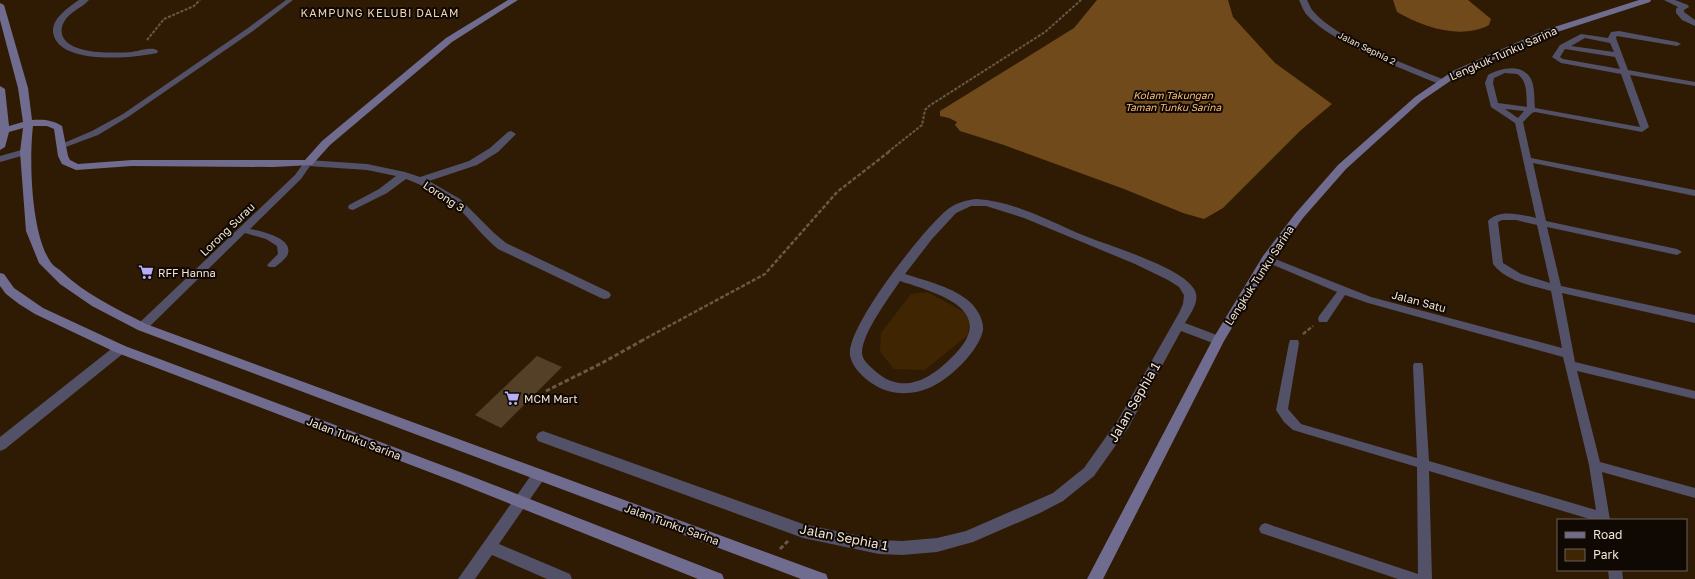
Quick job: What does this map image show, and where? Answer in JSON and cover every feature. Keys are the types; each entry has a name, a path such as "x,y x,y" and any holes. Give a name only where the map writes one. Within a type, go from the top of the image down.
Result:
{"street":[{"path":"85,0 65,13 59,23 58,32 63,44 68,48 110,55 138,54 154,51"},
{"path":"5,130 43,122 56,125 59,128 63,145 63,156 66,162 76,167 132,163 308,163 326,143 449,40 514,0"},
{"name":"Jalan Sephia 2","path":"1303,0 1304,6 1312,15 1339,35 1442,82"},
{"name":"Lengkuk Tunku Sarina","path":"1095,579 1218,340 1268,259 1299,216 1342,167 1418,99 1442,82 1477,63 1548,32 1647,0"},
{"path":"1668,0 1686,7"},
{"name":"Jalan Tunku Sarina","path":"0,5 23,88 28,124 25,152 32,231 45,263 64,281 96,303 142,327 820,579"},
{"path":"1695,5 1680,9 1680,13 1695,23"},
{"path":"0,89 5,130 0,147"},
{"path":"422,180 473,163 494,150 511,134"},
{"path":"0,159 25,152"},
{"name":"Lorong 3","path":"308,163 369,168 422,180 455,201 470,213 493,240 502,246 605,295"},
{"path":"353,207 383,191 405,175"},
{"name":"Jalan Sephia 1","path":"543,438 803,531 879,547 902,548 937,545 968,538 1058,497 1089,472 1123,424 1189,305 1190,297 1188,290 1177,280 1163,272 988,202 971,203 952,211 926,238 897,276 868,323 857,346 856,354 861,365 887,387 898,389 923,385 948,370 971,343 977,326 975,318 968,309 952,295 897,276"},
{"name":"Jalan Tunku Sarina","path":"1,279 10,291 34,308 120,349 463,479 520,503 716,579"},
{"path":"1178,325 1218,340"},
{"path":"0,445 120,349"},
{"path":"466,579 539,475"},
{"path":"489,547 536,574 564,579"}],"lane":[{"path":"63,145 94,135 127,115 290,0"},
{"path":"1494,105 1540,110 1642,130 1645,127 1626,72 1612,38 1614,34 1619,33 1677,44"},
{"path":"1613,41 1584,36 1563,47 1556,57 1559,60 1695,84"},
{"path":"1563,47 1618,55"},
{"path":"1294,343 1282,410 1288,419 1297,427 1423,463 1604,519 1595,465 1570,360 1556,288 1540,223 1519,122 1494,105 1489,83 1491,77 1503,71 1512,70 1521,74 1527,80 1531,110"},
{"path":"1519,122 1531,110"},
{"path":"1528,160 1695,193"},
{"name":"Lorong Surau","path":"142,327 298,177 308,163"},
{"path":"1677,252 1516,217 1500,217 1493,221 1498,264 1501,268 1514,275 1556,288 1695,319"},
{"path":"243,230 268,236 277,240 283,249 283,254 272,265"},
{"name":"Jalan Satu","path":"1268,259 1343,291 1389,306 1570,360 1695,395"},
{"path":"1324,319 1343,291"},
{"path":"1418,366 1423,463 1425,579"},
{"path":"1595,465 1695,493"},
{"path":"1265,529 1416,579"}],"path":[{"path":"138,54 164,19 194,6 200,0"},
{"path":"546,391 602,363 713,301 765,274 837,192 922,125 925,110 929,106 1045,32 1081,0"},
{"path":"1294,343 1301,335 1324,319"},
{"path":"760,556 776,552 803,531"}],"green space":[{"path":"927,292 970,315 968,335 925,370 894,369 880,352 881,333 911,294"}],"water":[{"name":"Kolam Takungan Taman Tunku Sarina","path":"1097,0 1228,0 1233,17 1275,63 1332,104 1301,130 1223,208 1204,219 1183,213 1124,189 1004,145 960,131 955,125 957,122 940,116 940,111 1074,28"},
{"path":"1393,0 1468,0 1491,19 1489,25 1478,29 1466,31 1442,30 1430,27 1397,12"}],"building":[{"path":"537,356 562,367 501,428 475,415"}],"place":[{"name":"RFF Hanna","path":"146,272"},
{"name":"MCM Mart","path":"512,398"}],"district":[{"name":"KAMPUNG KELUBI DALAM","path":"380,12"}]}
